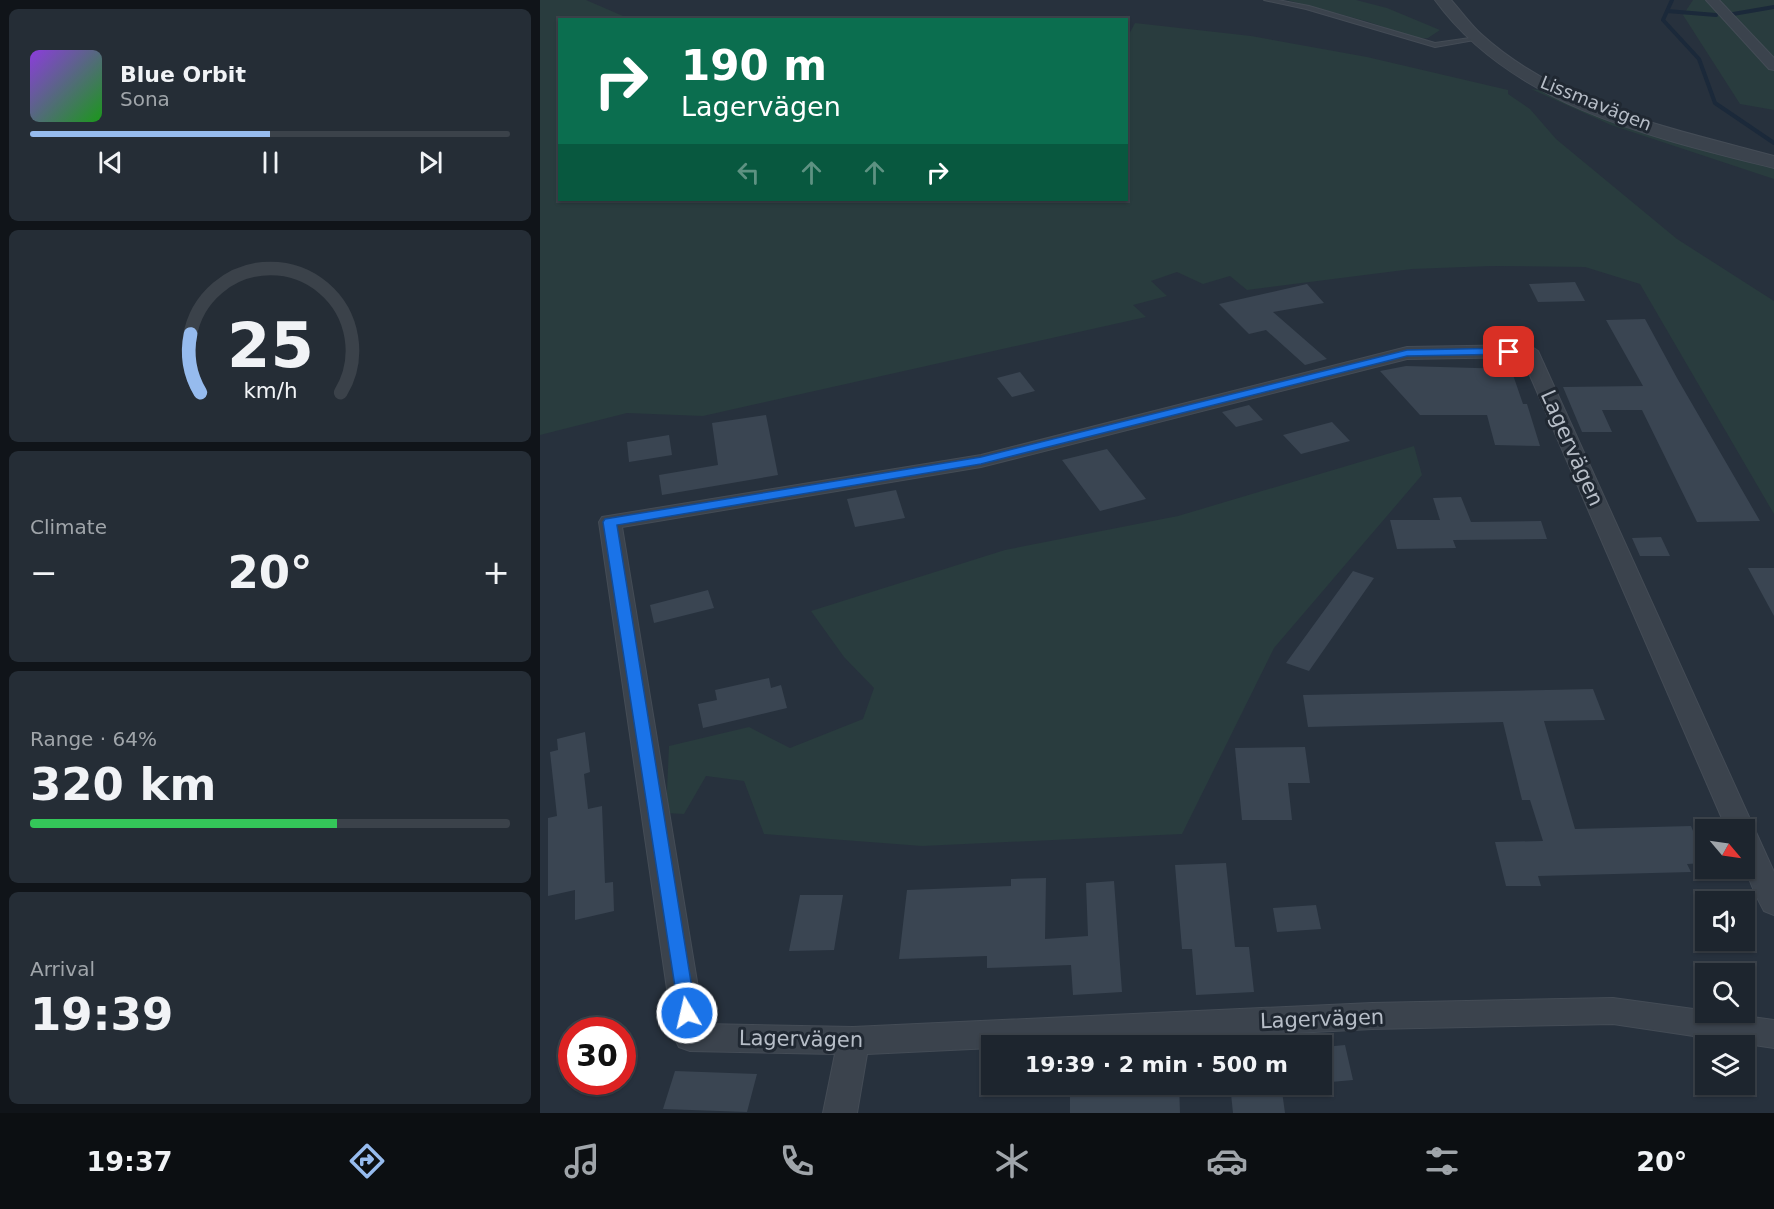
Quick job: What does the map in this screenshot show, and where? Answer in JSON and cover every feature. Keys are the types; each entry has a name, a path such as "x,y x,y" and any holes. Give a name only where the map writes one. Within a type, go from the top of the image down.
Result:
{"street":[{"name":"Lissmavägen","path":"1443,0 1477,39 1523,72 1588,104 1679,136 1774,162"},
{"path":"1712,0 1760,48 1774,66"},
{"path":"1760,48 1774,48"},
{"name":"Lagervägen","path":"1736,819 1529,351 1407,353 981,461 610,522 690,1037 853,1041 1372,1016 1613,1011 1774,1034"},
{"path":"1755,861 1774,903"},
{"path":"840,1113 853,1041"}],"lane":[{"path":"1267,0 1307,7 1435,45 1477,39"}],"shaded area":[{"path":"540,0 586,0 628,18 558,18 558,201 1128,201 1128,36 1135,23 1251,36 1367,57 1508,90 1508,94 1530,109 1556,139 1677,239 1774,301 1774,514 1640,284 1585,267 1491,266 1412,269 1247,290 1230,276 1203,284 1177,272 1151,281 1167,296 1133,305 1146,317 703,416 627,413 540,435"},
{"path":"1287,0 1356,0 1387,8 1440,30 1428,38 1420,39 1369,22"},
{"path":"1693,0 1774,0 1774,110 1740,104 1683,15"},
{"path":"1531,89 1546,91 1774,166 1774,179 1611,125"},
{"path":"1414,446 1422,475 1274,648 1182,834 922,846 764,834 744,781 706,776 684,814 666,813 669,746 749,727 790,748 863,719 874,688 844,657 811,611 1005,550 1178,516"}],"building":[{"path":"1575,282 1585,301 1538,302 1529,284"},
{"path":"1307,284 1324,303 1273,312 1327,359 1305,365 1266,330 1249,334 1219,304"},
{"path":"1645,319 1760,521 1697,522 1642,410 1602,410 1612,432 1582,432 1563,387 1643,386 1606,320"},
{"path":"1406,366 1511,369 1523,404 1527,404 1540,446 1495,445 1487,415 1420,415 1380,371"},
{"path":"1020,372 1035,391 1012,397 997,378"},
{"path":"1249,405 1263,420 1236,427 1222,412"},
{"path":"766,415 778,475 662,495 659,475 718,465 712,423"},
{"path":"1332,422 1350,441 1301,454 1283,435"},
{"path":"669,435 672,455 629,462 627,442"},
{"path":"1107,449 1146,499 1100,511 1062,460"},
{"path":"896,490 905,518 855,527 847,499"},
{"path":"1461,497 1471,522 1541,521 1547,539 1453,540 1456,548 1397,549 1390,520 1440,520 1433,498"},
{"path":"1661,537 1670,556 1640,556 1632,538"},
{"path":"1748,568 1774,568 1774,616"},
{"path":"1353,571 1374,578 1309,671 1286,663"},
{"path":"708,590 714,608 654,623 650,605"},
{"path":"769,678 771,688 781,685 787,708 703,728 698,704 717,700 715,690"},
{"path":"1593,689 1605,720 1544,721 1575,829 1691,826 1695,836 1695,864 1687,864 1691,872 1538,876 1541,886 1506,886 1495,842 1543,841 1530,800 1522,800 1503,722 1308,727 1303,695"},
{"path":"585,732 590,772 584,774 588,809 602,806 605,883 613,882 614,911 575,920 575,890 548,896 548,818 557,816 550,752 558,750 557,739"},
{"path":"1305,747 1310,783 1288,783 1292,820 1242,820 1235,748"},
{"path":"1226,863 1235,947 1249,947 1254,992 1196,995 1192,949 1182,949 1175,865"},
{"path":"1046,878 1045,939 1088,936 1086,883 1114,881 1122,992 1073,995 1071,965 987,968 987,956 899,959 907,890 1011,886 1011,879"},
{"path":"800,895 843,895 834,950 789,951"},
{"path":"1316,905 1321,929 1277,932 1273,908"},
{"path":"1345,1045 1353,1080 1332,1082 1332,1046"},
{"path":"675,1071 757,1074 747,1112 663,1109"},
{"path":"1070,1095 1179,1095 1180,1113 1070,1113"},
{"path":"1231,1095 1283,1095 1285,1113 1233,1113"}],"waterway":[{"path":"1667,11 1672,0"},
{"path":"1733,14 1774,7"},
{"path":"1667,11 1716,15"},
{"path":"1667,11 1663,20 1699,59 1715,103 1774,143"}],"route":[{"path":"687,1013 610,522 981,461 1407,353 1509,352"}]}
